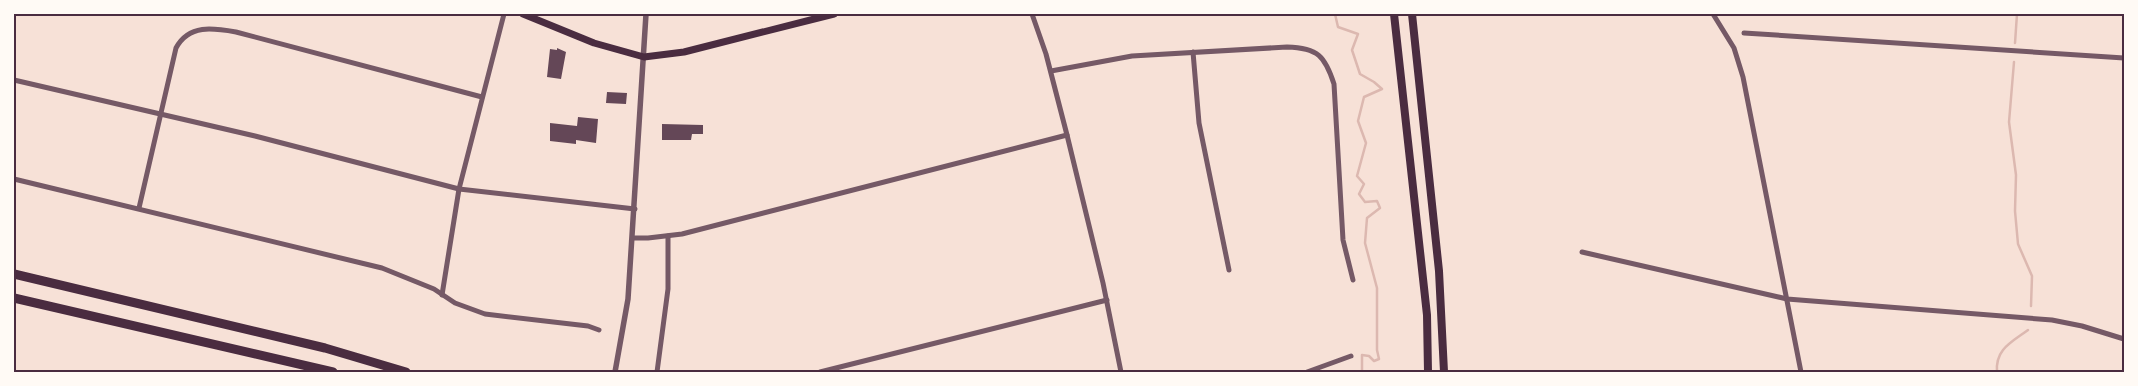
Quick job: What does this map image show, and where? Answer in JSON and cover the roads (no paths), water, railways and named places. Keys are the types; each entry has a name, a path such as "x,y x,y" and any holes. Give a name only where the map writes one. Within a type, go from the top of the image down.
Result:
{"highway":[{"path":"14,274 325,348 406,372"},
{"path":"14,298 333,372"}],"main road":[{"path":"523,14 594,43 644,56 684,52 834,14"},
{"path":"1394,14 1427,315 1428,372"},
{"path":"1412,14 1440,271 1444,372"}],"street":[{"path":"442,295 459,189 504,14"},
{"path":"615,372 628,299 634,238 646,14"},
{"path":"1032,14 1051,71 1067,135 1107,300 1121,372"},
{"path":"1713,14 1734,48 1743,77 1802,372"},
{"path":"139,208 159,114 176,48 185,36 202,29 236,32 482,96"},
{"path":"1744,33 2124,58"},
{"path":"1051,71 1119,57 1192,52 1301,47 1319,54 1328,68 1334,84 1343,240 1353,280"},
{"path":"1192,52 1199,123 1229,270"},
{"path":"14,80 255,136 459,189 635,209"},
{"path":"634,238 668,236 1067,135"},
{"path":"14,179 382,268 420,283 455,303 485,314 588,326 600,330"},
{"path":"657,372 668,289 668,236"},
{"path":"1582,252 1787,299 2052,320 2082,326 2124,339"},
{"path":"820,372 1107,300"},
{"path":"1307,372 1351,356"}],"waterway":[{"path":"1335,14 1338,27 1358,34 1352,50 1360,74 1382,89 1364,97 1358,121 1366,143 1357,176 1364,184 1359,194 1365,202 1377,201 1380,208 1367,218 1365,243 1377,288 1377,350 1379,359 1374,361 1369,356 1362,355 1362,372"},
{"path":"2015,43 2017,14"},
{"path":"2014,62 2009,122 2016,175 2015,211 2018,244 2032,276 2031,306"},
{"path":"1997,372 1997,364 2002,352 2011,342 2028,330"}]}
